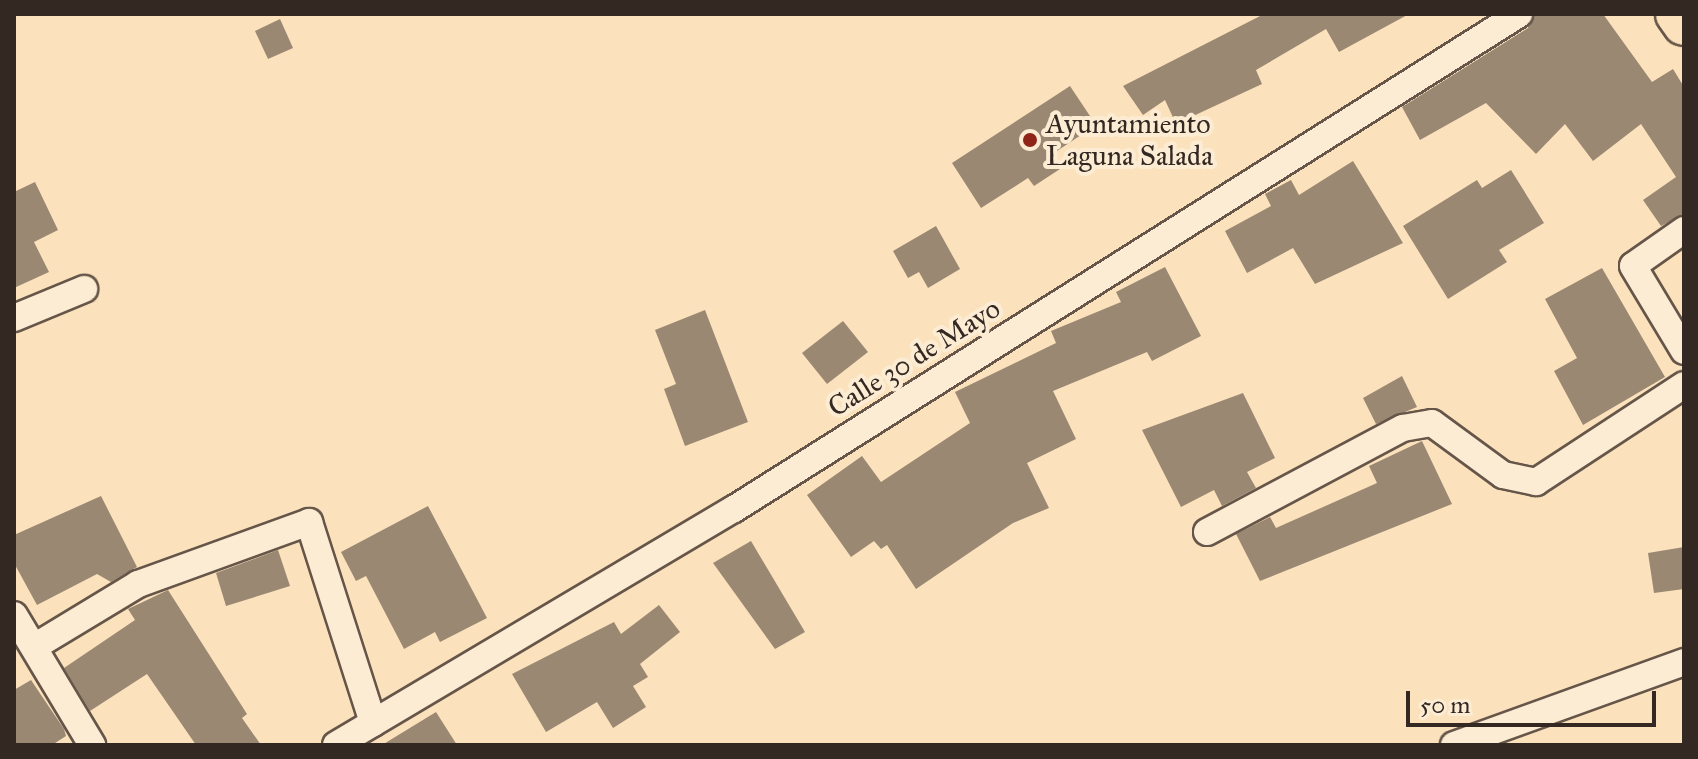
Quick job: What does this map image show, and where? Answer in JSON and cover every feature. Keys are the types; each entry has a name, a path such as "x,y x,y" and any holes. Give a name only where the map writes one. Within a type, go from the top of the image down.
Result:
{"main road":[{"path":"1677,14 1684,24"}],"street":[{"name":"Calle 30 de Mayo","path":"336,745 734,509 1519,14"},
{"path":"1684,230 1633,266 1684,351"},
{"path":"14,318 84,289"},
{"path":"1207,532 1403,428 1432,423 1503,475 1536,482 1684,385"},
{"path":"34,647 138,584 309,522 373,723"},
{"path":"14,615 92,745"},
{"path":"1454,745 1684,662"}],"building":[{"path":"1264,14 1409,14 1339,52 1326,29 1256,70 1262,84 1176,124 1165,100 1143,115 1123,86"},
{"path":"1535,14 1603,14 1652,82 1673,69 1684,87 1684,214 1661,226 1643,200 1676,177 1641,124 1593,161 1565,124 1536,154 1486,103 1420,140 1402,107 1528,28"},
{"path":"280,19 293,48 268,59 255,31"},
{"name":"Ayuntamiento Laguna Salada","path":"1070,86 1096,125 1051,155 1060,169 1034,186 1028,178 981,208 952,163"},
{"path":"1353,161 1403,243 1315,284 1293,248 1247,273 1225,231 1271,206 1265,194 1291,180 1299,195"},
{"path":"1511,170 1544,223 1499,250 1507,262 1448,299 1403,226 1477,180 1482,188"},
{"path":"35,182 58,230 34,242 49,272 14,288 14,192"},
{"path":"936,226 960,269 928,288 919,272 908,278 893,251"},
{"path":"1165,267 1201,336 1152,361 1147,352 1053,391 1076,439 1027,463 1049,508 1013,523 916,589 887,545 881,549 874,541 851,557 807,495 862,456 881,482 970,423 955,392 1056,343 1051,331 1121,302 1116,292"},
{"path":"1602,268 1665,377 1583,425 1554,371 1577,358 1545,299"},
{"path":"705,310 748,422 685,446 664,389 676,384 655,330"},
{"path":"843,321 868,352 827,384 802,353"},
{"path":"1402,376 1417,407 1376,424 1363,398"},
{"path":"1243,393 1275,458 1247,472 1256,488 1222,506 1214,490 1181,507 1142,430"},
{"path":"1422,441 1452,504 1260,581 1236,534 1270,517 1276,528 1377,483 1369,466"},
{"path":"101,496 137,567 111,582 97,574 37,605 14,563 14,535"},
{"path":"428,506 487,618 440,642 435,632 404,649 366,576 356,581 341,552"},
{"path":"751,541 805,632 775,649 713,563"},
{"path":"1684,547 1684,589 1654,593 1648,553"},
{"path":"278,550 290,586 226,606 216,573"},
{"path":"168,590 247,714 242,718 261,745 196,745 147,674 90,711 64,668 135,620 128,609"},
{"path":"659,605 680,632 640,664 648,677 633,686 646,707 613,728 597,702 546,732 512,674 614,622 621,634"},
{"path":"31,680 64,729 66,736 52,745 14,745 14,690"},
{"path":"436,712 457,745 382,745"}],"place":[{"name":"Ayuntamiento Laguna Salada","path":"1030,140"}]}
